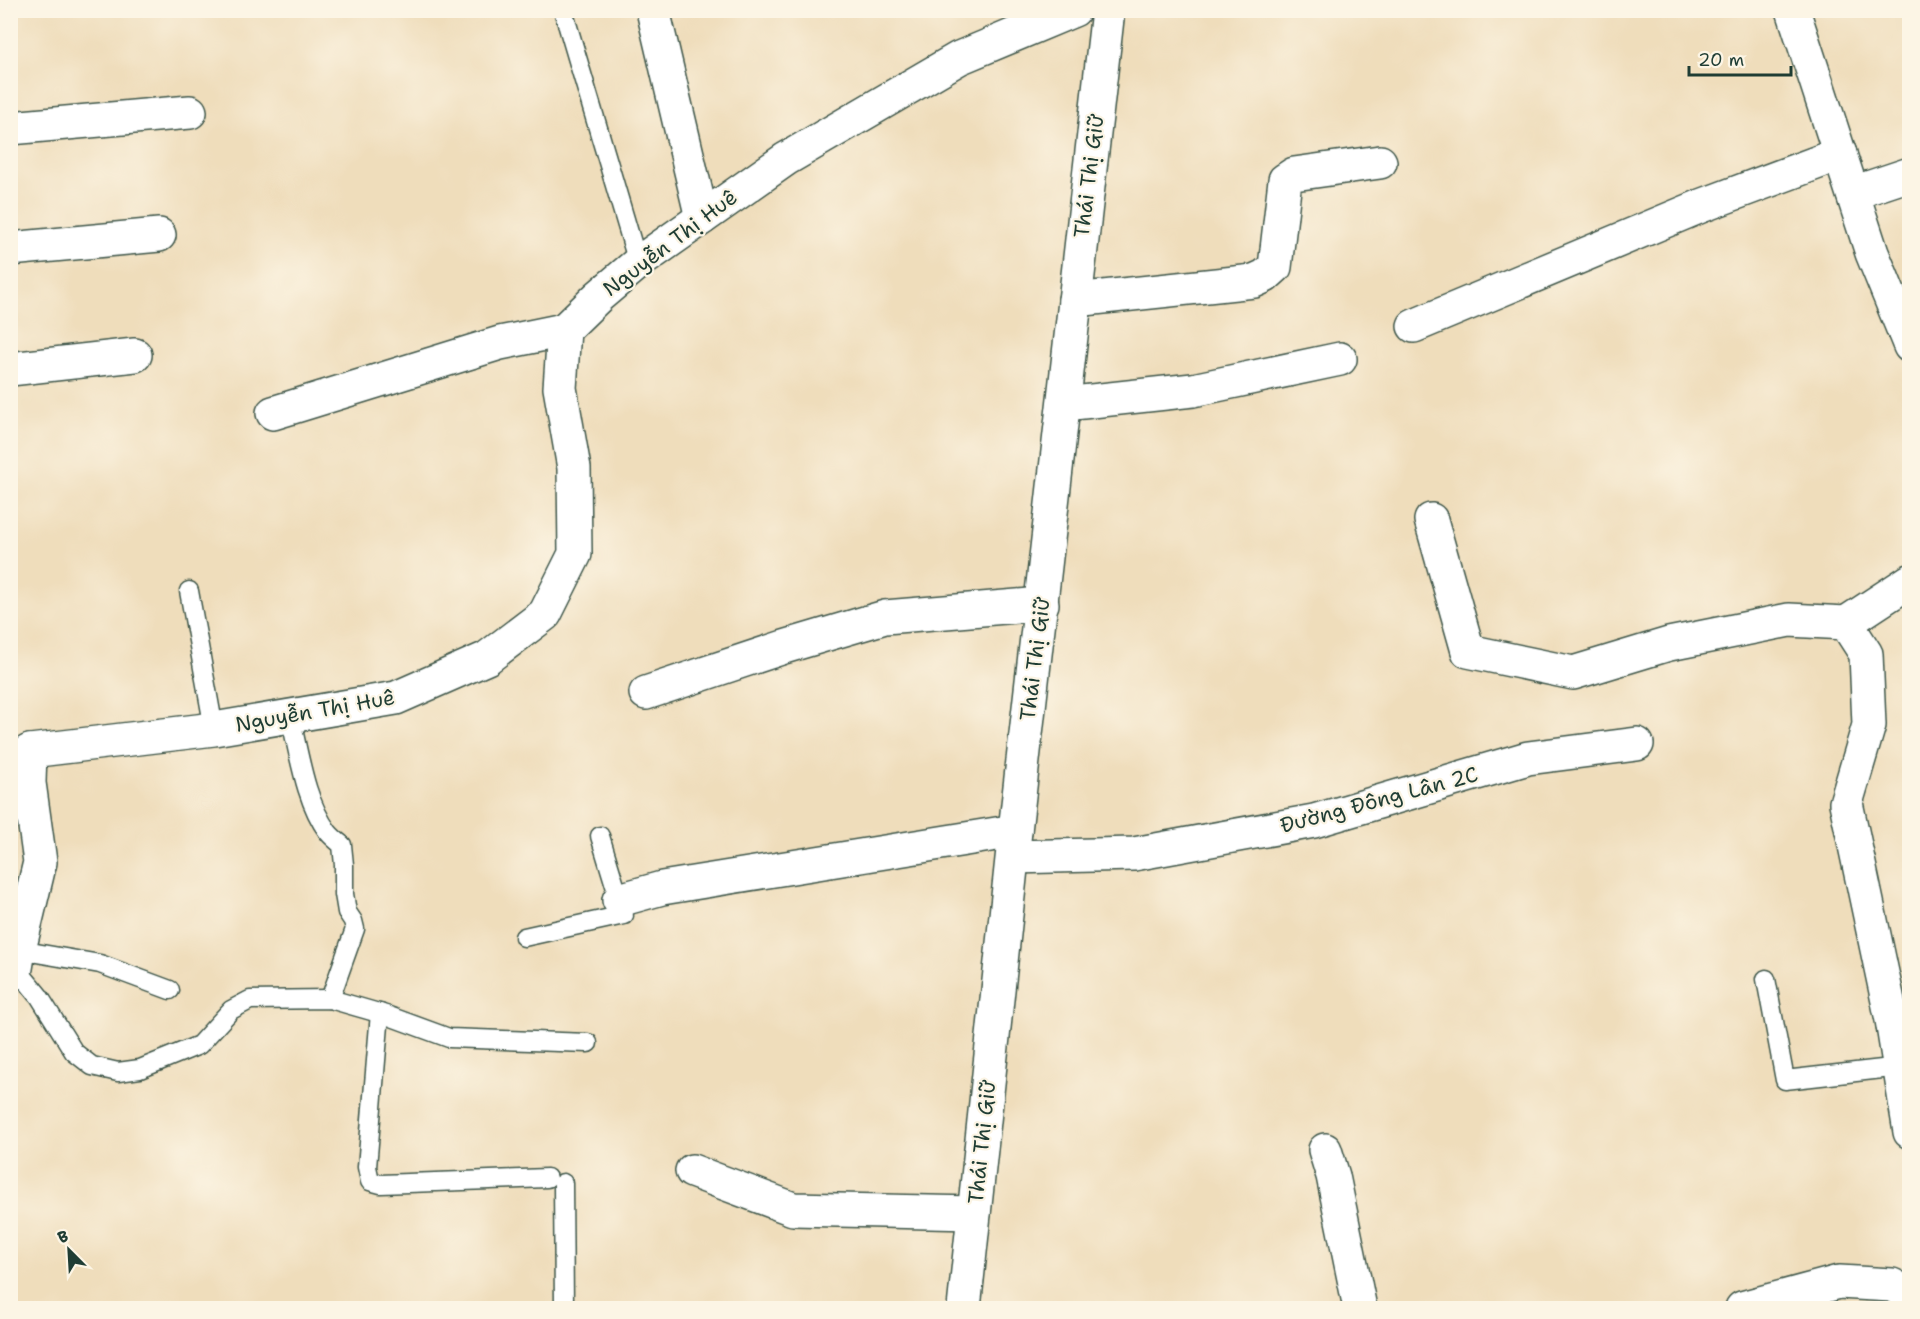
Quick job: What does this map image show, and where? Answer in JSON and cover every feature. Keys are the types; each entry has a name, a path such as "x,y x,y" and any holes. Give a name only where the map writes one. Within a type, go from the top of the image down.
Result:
{"street":[{"path":"652,10 702,218"},
{"name":"Nguyễn Thị Huê","path":"17,751 214,729 396,698 487,658 545,614 575,554 574,468 560,388 564,330 638,263 786,159 959,58 1074,10"},
{"name":"Thái Thị Giữ","path":"964,1308 1108,10"},
{"path":"1793,10 1872,253 1910,346"},
{"path":"10,128 190,112"},
{"path":"1414,326 1701,206 1840,154"},
{"path":"1075,300 1260,279 1275,267 1285,180 1294,174 1380,162"},
{"path":"1853,193 1910,174"},
{"path":"10,249 159,235"},
{"path":"273,413 500,343 564,330"},
{"path":"10,369 135,355"},
{"path":"1064,404 1193,390 1340,359"},
{"path":"1431,520 1468,651 1573,673 1669,644 1789,620 1846,623 1910,581"},
{"path":"646,693 784,647 885,617 1041,604"},
{"path":"1846,623 1866,654 1869,725 1846,803 1892,1020 1905,1067 1910,1132"},
{"name":"Đường Đông Lân 2C","path":"619,900 662,888 1014,844 1134,854 1314,821 1528,758 1637,744"},
{"path":"15,964 40,862 29,783 17,751"},
{"path":"1325,1150 1333,1176 1360,1308"},
{"path":"692,1171 793,1209 974,1213"},
{"path":"1742,1308 1839,1282 1892,1285 1910,1295"}],"lane":[{"path":"563,10 638,263"},
{"path":"189,591 214,729"},
{"path":"290,716 308,791 315,809 328,833 342,845 344,894 347,912 356,929 330,999"},
{"path":"524,937 624,915 600,836"},
{"path":"15,964 39,996 74,1052 92,1066 118,1072 140,1069 199,1045 231,1010 250,1000 330,999 380,1013 449,1038 588,1043"},
{"path":"15,964 100,964 170,990"},
{"path":"1766,979 1785,1080 1905,1067"},
{"path":"380,1013 367,1167 370,1181 381,1184 555,1180 564,1308"}]}
